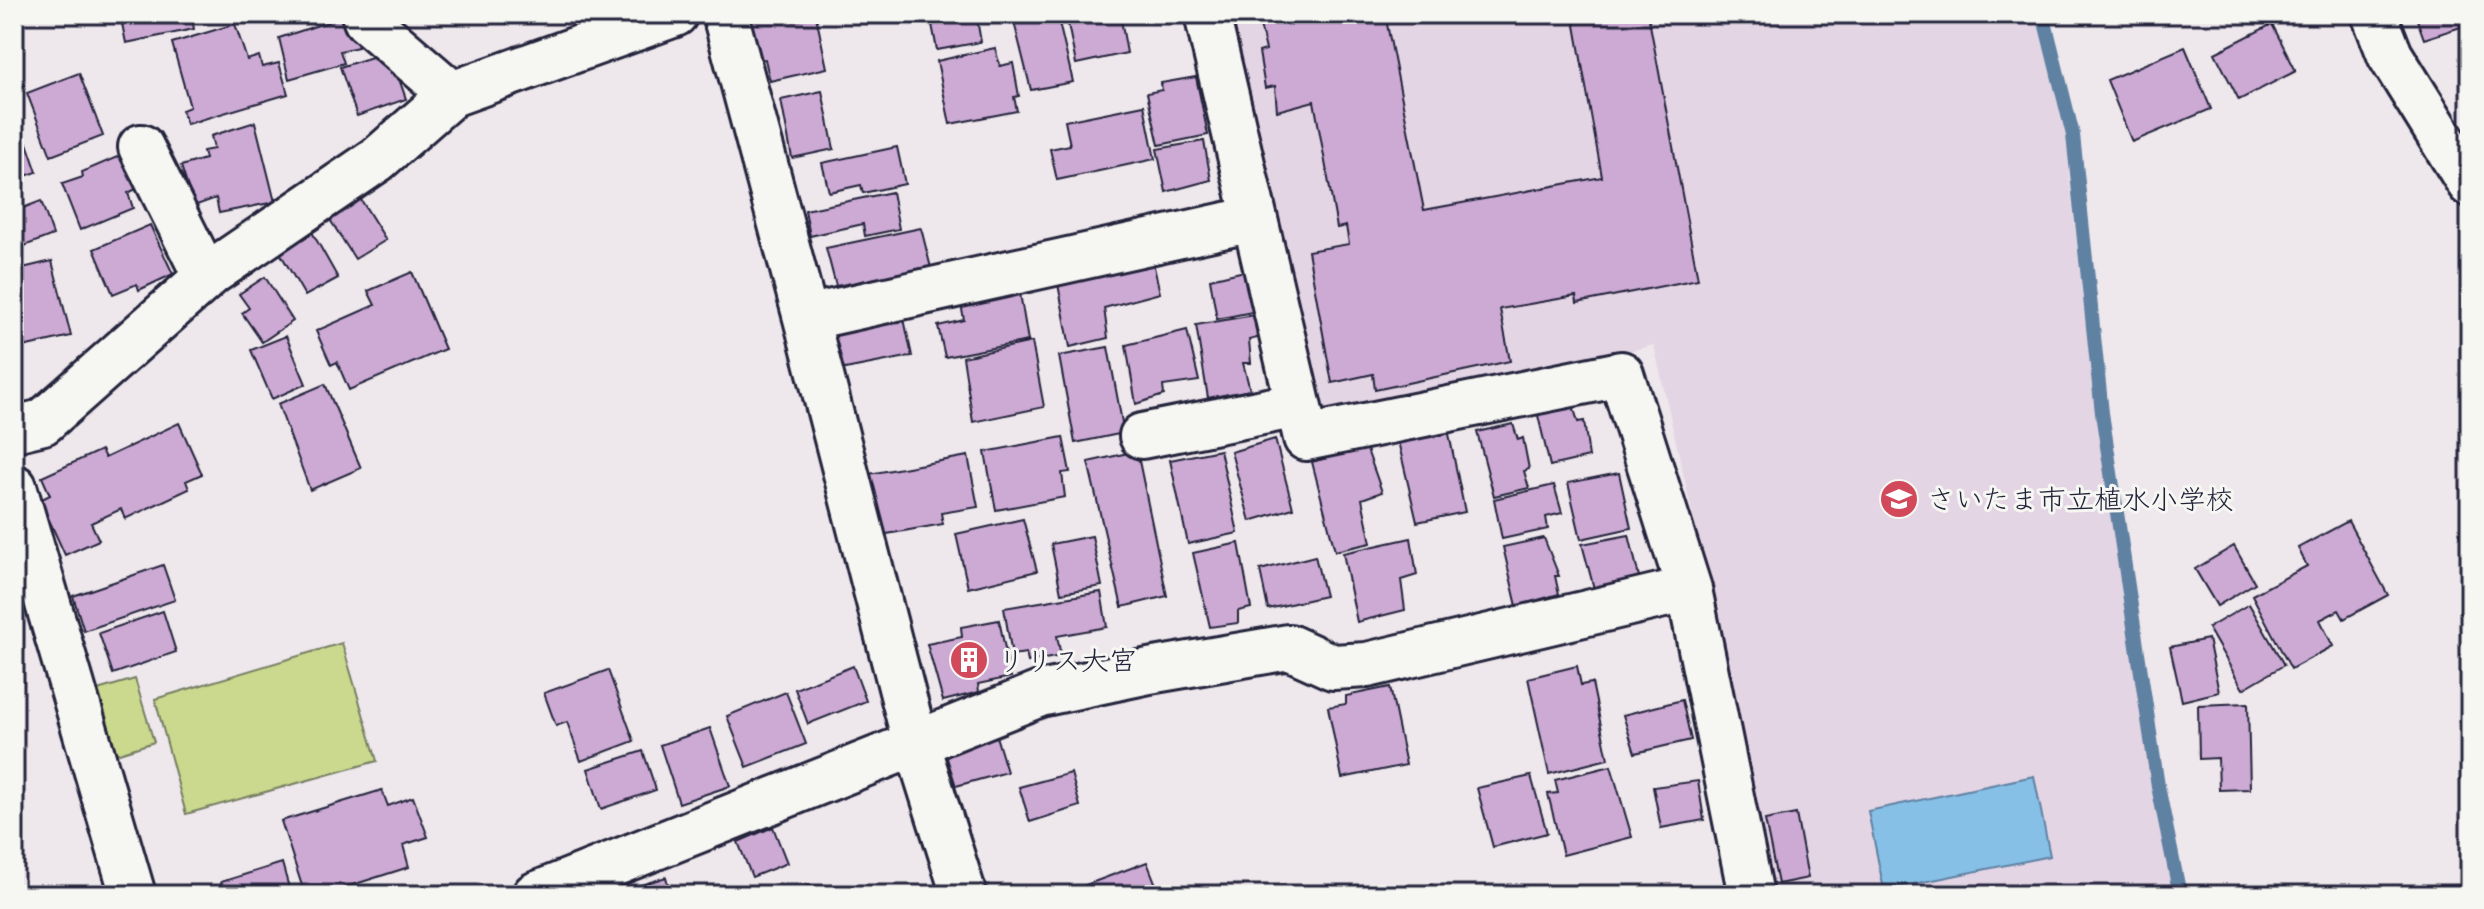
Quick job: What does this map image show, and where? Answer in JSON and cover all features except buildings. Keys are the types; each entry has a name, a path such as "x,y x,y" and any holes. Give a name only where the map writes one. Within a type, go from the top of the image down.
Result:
{"street":[{"path":"364,14 366,20 452,94"},
{"path":"14,429 43,422 206,277 378,159 452,94 675,14"},
{"path":"725,14 916,742 964,895"},
{"path":"1207,14 1306,438 1621,374 1689,589 1751,895"},
{"path":"2374,14 2390,55 2470,184"},
{"path":"141,147 206,277"},
{"path":"806,318 1253,219"},
{"path":"1142,436 1298,405"},
{"path":"14,487 133,895"},
{"path":"535,895 1040,694 1289,647 1333,667 1367,665 1689,589"}],"shaded area":[{"name":"さいたま市立植水小学校","path":"1218,14 2037,14 2068,139 2069,175 2098,430 2151,768 2175,895 1773,895 1719,631 1654,345 1315,427"}],"green space":[{"path":"342,643 377,761 186,814 155,699"},
{"path":"135,679 154,742 113,755 94,691"}],"water":[{"path":"2034,776 2050,856 1884,890 1868,811"}],"waterway":[{"path":"2043,14 2073,135 2102,413 2158,786 2180,895"}],"place":[{"name":"さいたま市立植水小学校","path":"1899,499"},
{"name":"リリス大宮","path":"969,660"}]}
